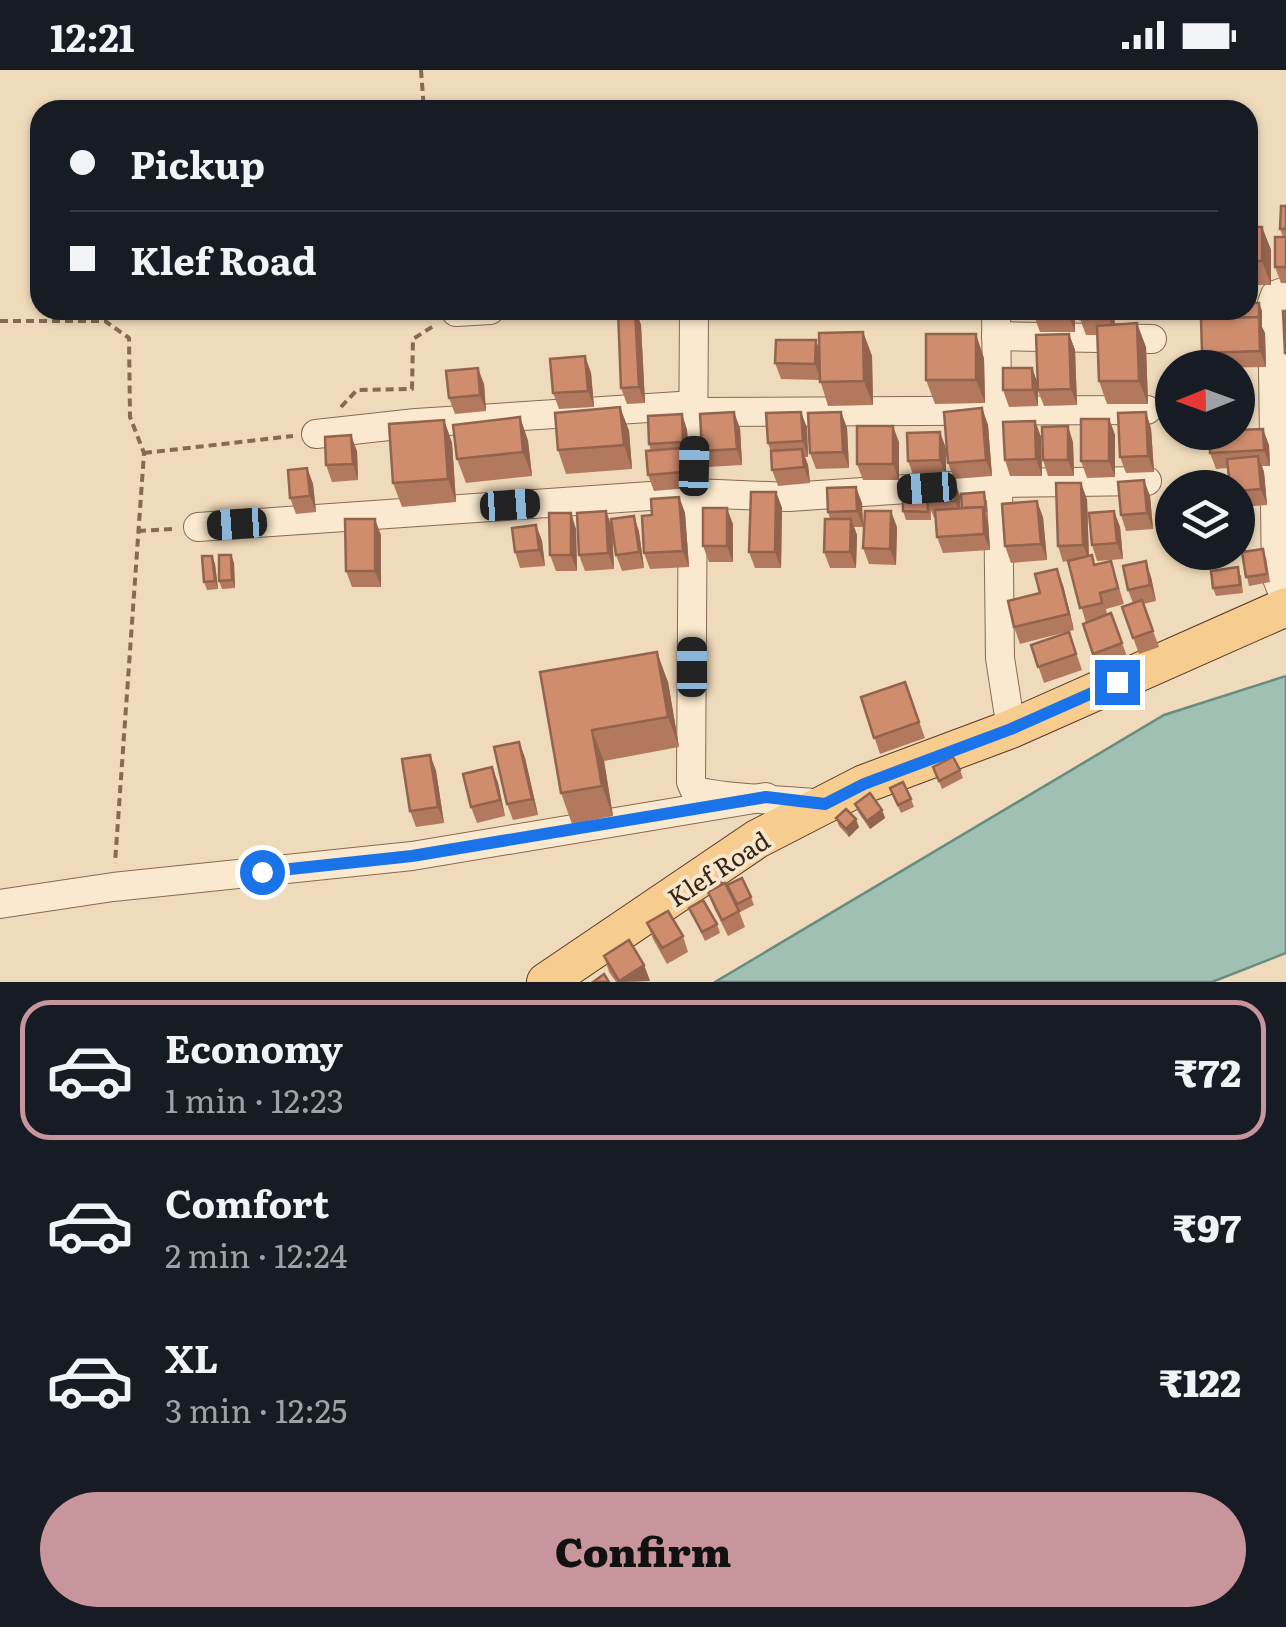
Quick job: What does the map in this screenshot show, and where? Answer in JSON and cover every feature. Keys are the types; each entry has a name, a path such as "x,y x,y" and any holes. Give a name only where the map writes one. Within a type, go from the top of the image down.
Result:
{"main road":[{"name":"Klef Road","path":"546,982 757,839 864,784 1011,729 1286,604"}],"street":[{"path":"1286,290 1275,294 1272,303 1276,576 1286,604"},
{"path":"694,320 691,782 694,789 706,795 825,804"},
{"path":"1011,729 1000,658 996,323 1152,339"},
{"path":"316,434 416,423 695,409 1147,410"},
{"path":"198,527 694,493 790,497 996,483 1147,481"},
{"path":"0,904 412,856 766,797"}],"path":[{"path":"421,70 423,100"},
{"path":"144,453 316,434 357,390 412,390 413,338 443,320"},
{"path":"0,321 105,321 129,338 130,417 144,453 113,888"},
{"path":"138,531 198,527"}],"shaded area":[{"path":"1286,676 1286,953 1212,982 715,982 1164,715"}],"building":[{"path":"1281,206 1286,206 1286,229 1280,229"},
{"path":"1258,227 1262,227 1262,261 1258,261"},
{"path":"1275,237 1286,237 1286,267 1275,267"},
{"path":"1286,311 1286,353 1285,353"},
{"path":"1259,317 1260,351 1202,350 1201,320"},
{"path":"618,320 636,320 639,387 621,388"},
{"path":"1137,323 1139,381 1099,381 1097,326"},
{"path":"863,332 864,381 820,382 819,333"},
{"path":"926,334 976,334 976,380 926,380"},
{"path":"1069,334 1071,389 1038,390 1036,335"},
{"path":"776,340 816,340 815,364 775,363"},
{"path":"585,356 588,391 553,393 550,359"},
{"path":"478,368 480,395 449,398 446,371"},
{"path":"1003,368 1032,368 1033,390 1003,390"},
{"path":"620,407 624,445 558,450 555,413"},
{"path":"982,408 986,460 948,463 944,412"},
{"path":"734,412 737,449 702,451 700,414"},
{"path":"801,412 803,441 768,443 766,413"},
{"path":"841,412 843,452 810,453 808,413"},
{"path":"1146,412 1148,456 1120,457 1118,413"},
{"path":"682,414 683,442 649,444 648,416"},
{"path":"520,417 523,452 457,459 453,425"},
{"path":"1081,419 1109,419 1109,461 1081,461"},
{"path":"444,420 448,479 393,483 389,424"},
{"path":"1035,421 1036,459 1005,460 1003,422"},
{"path":"857,426 893,426 893,464 857,464"},
{"path":"1068,426 1068,460 1043,460 1042,427"},
{"path":"1255,429 1263,429 1264,450 1210,453 1210,450 1255,450"},
{"path":"940,432 940,460 908,461 907,433"},
{"path":"351,435 353,464 326,465 325,437"},
{"path":"681,448 683,472 648,475 646,451"},
{"path":"802,449 804,467 772,470 771,451"},
{"path":"1258,456 1261,489 1255,490 1255,470 1228,470 1227,459"},
{"path":"307,468 310,496 290,498 288,470"},
{"path":"954,480 955,501 928,502 927,481"},
{"path":"1144,480 1147,513 1121,515 1118,482"},
{"path":"1056,483 1081,483 1083,545 1058,546"},
{"path":"856,487 857,511 828,512 827,488"},
{"path":"903,489 927,489 928,512 903,511"},
{"path":"751,492 776,492 775,552 749,552"},
{"path":"984,492 986,511 983,507 962,508 961,494"},
{"path":"679,497 683,551 644,553 642,516 652,515 651,499"},
{"path":"1037,501 1041,544 1005,546 1002,504"},
{"path":"983,507 984,534 937,537 935,510"},
{"path":"703,508 727,508 727,546 703,546"},
{"path":"606,511 608,553 579,555 577,513"},
{"path":"865,511 891,511 890,549 863,548"},
{"path":"1114,511 1117,543 1092,545 1089,513"},
{"path":"549,513 571,513 571,555 550,555"},
{"path":"634,516 639,552 616,555 611,519"},
{"path":"345,519 375,519 375,571 346,571"},
{"path":"825,519 851,519 850,552 824,552"},
{"path":"536,525 539,550 515,552 512,528"},
{"path":"1263,549 1267,574 1246,577 1245,570 1255,570 1255,550"},
{"path":"219,555 231,555 232,580 219,581"},
{"path":"1092,555 1094,565 1111,561 1118,588 1100,593 1102,603 1080,608 1068,561"},
{"path":"202,556 212,556 215,581 204,582"},
{"path":"1146,561 1150,585 1128,590 1123,566"},
{"path":"1057,569 1069,614 1014,627 1008,601 1040,593 1035,574"},
{"path":"1238,570 1240,585 1213,588 1211,571"},
{"path":"1142,600 1153,631 1133,638 1122,607"},
{"path":"1111,613 1122,643 1093,654 1083,624"},
{"path":"1069,632 1076,654 1038,667 1031,645"},
{"path":"657,652 668,717 592,730 602,786 561,793 540,672"},
{"path":"905,682 919,722 874,738 861,697"},
{"path":"519,742 532,799 507,804 494,747"},
{"path":"430,755 438,807 410,811 402,759"},
{"path":"953,757 960,770 939,781 933,767"},
{"path":"492,767 500,800 471,807 463,774"},
{"path":"903,782 911,799 898,805 890,788"},
{"path":"870,793 882,810 867,821 855,804"},
{"path":"846,809 856,819 846,829 836,818"},
{"path":"719,877 723,884 712,889 709,883"},
{"path":"742,878 751,897 737,904 727,885"},
{"path":"725,883 739,911 722,920 708,892"},
{"path":"703,900 717,924 702,932 689,908"},
{"path":"668,911 683,936 662,948 647,923"},
{"path":"629,940 644,965 619,981 604,956"},
{"path":"604,974 609,982 593,982"}],"route":[{"path":"262,872 412,856 766,797 825,804 864,784 1011,729 1117,682"}]}
